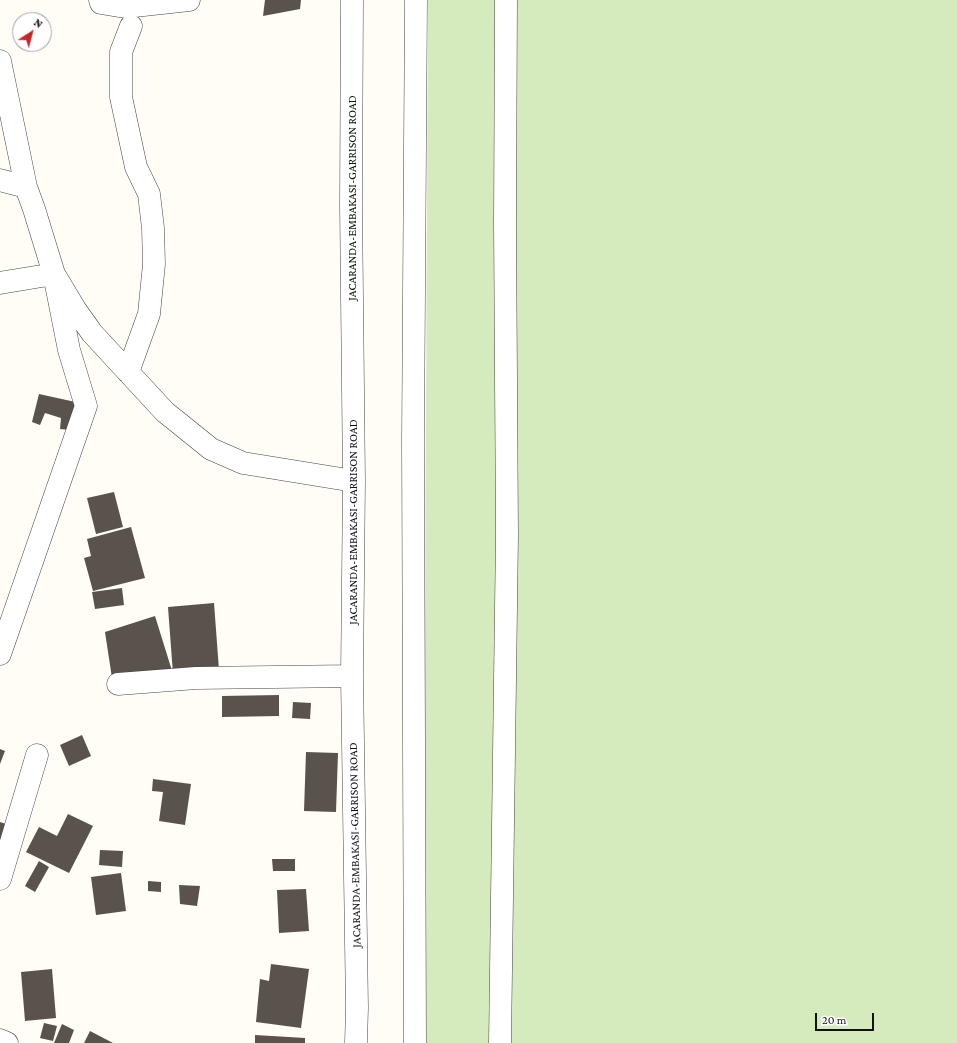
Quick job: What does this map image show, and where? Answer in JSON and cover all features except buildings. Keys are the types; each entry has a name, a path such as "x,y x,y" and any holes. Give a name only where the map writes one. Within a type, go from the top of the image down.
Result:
{"street":[{"path":"100,0 101,3 125,7 189,0"},
{"name":"JACARANDA-EMBAKASI-GARRISON ROAD","path":"352,0 351,204 354,481 352,676 357,1008 356,1043"},
{"path":"415,1043 414,423 416,0"},
{"path":"500,1043 507,535 505,230 506,0"},
{"path":"128,372 149,314 154,264 153,228 149,194 136,168 122,97 121,52 131,26"},
{"path":"0,61 26,187 54,274 69,350 86,406 0,654"},
{"path":"0,180 26,187"},
{"path":"54,274 75,309 92,333 165,412 211,449 243,463 354,481"},
{"path":"0,283 54,274"},
{"path":"118,684 196,678 352,676"},
{"path":"0,879 37,755"},
{"path":"0,1040 7,1043"}],"green space":[{"path":"428,0 957,0 957,1043 423,1043"}]}
